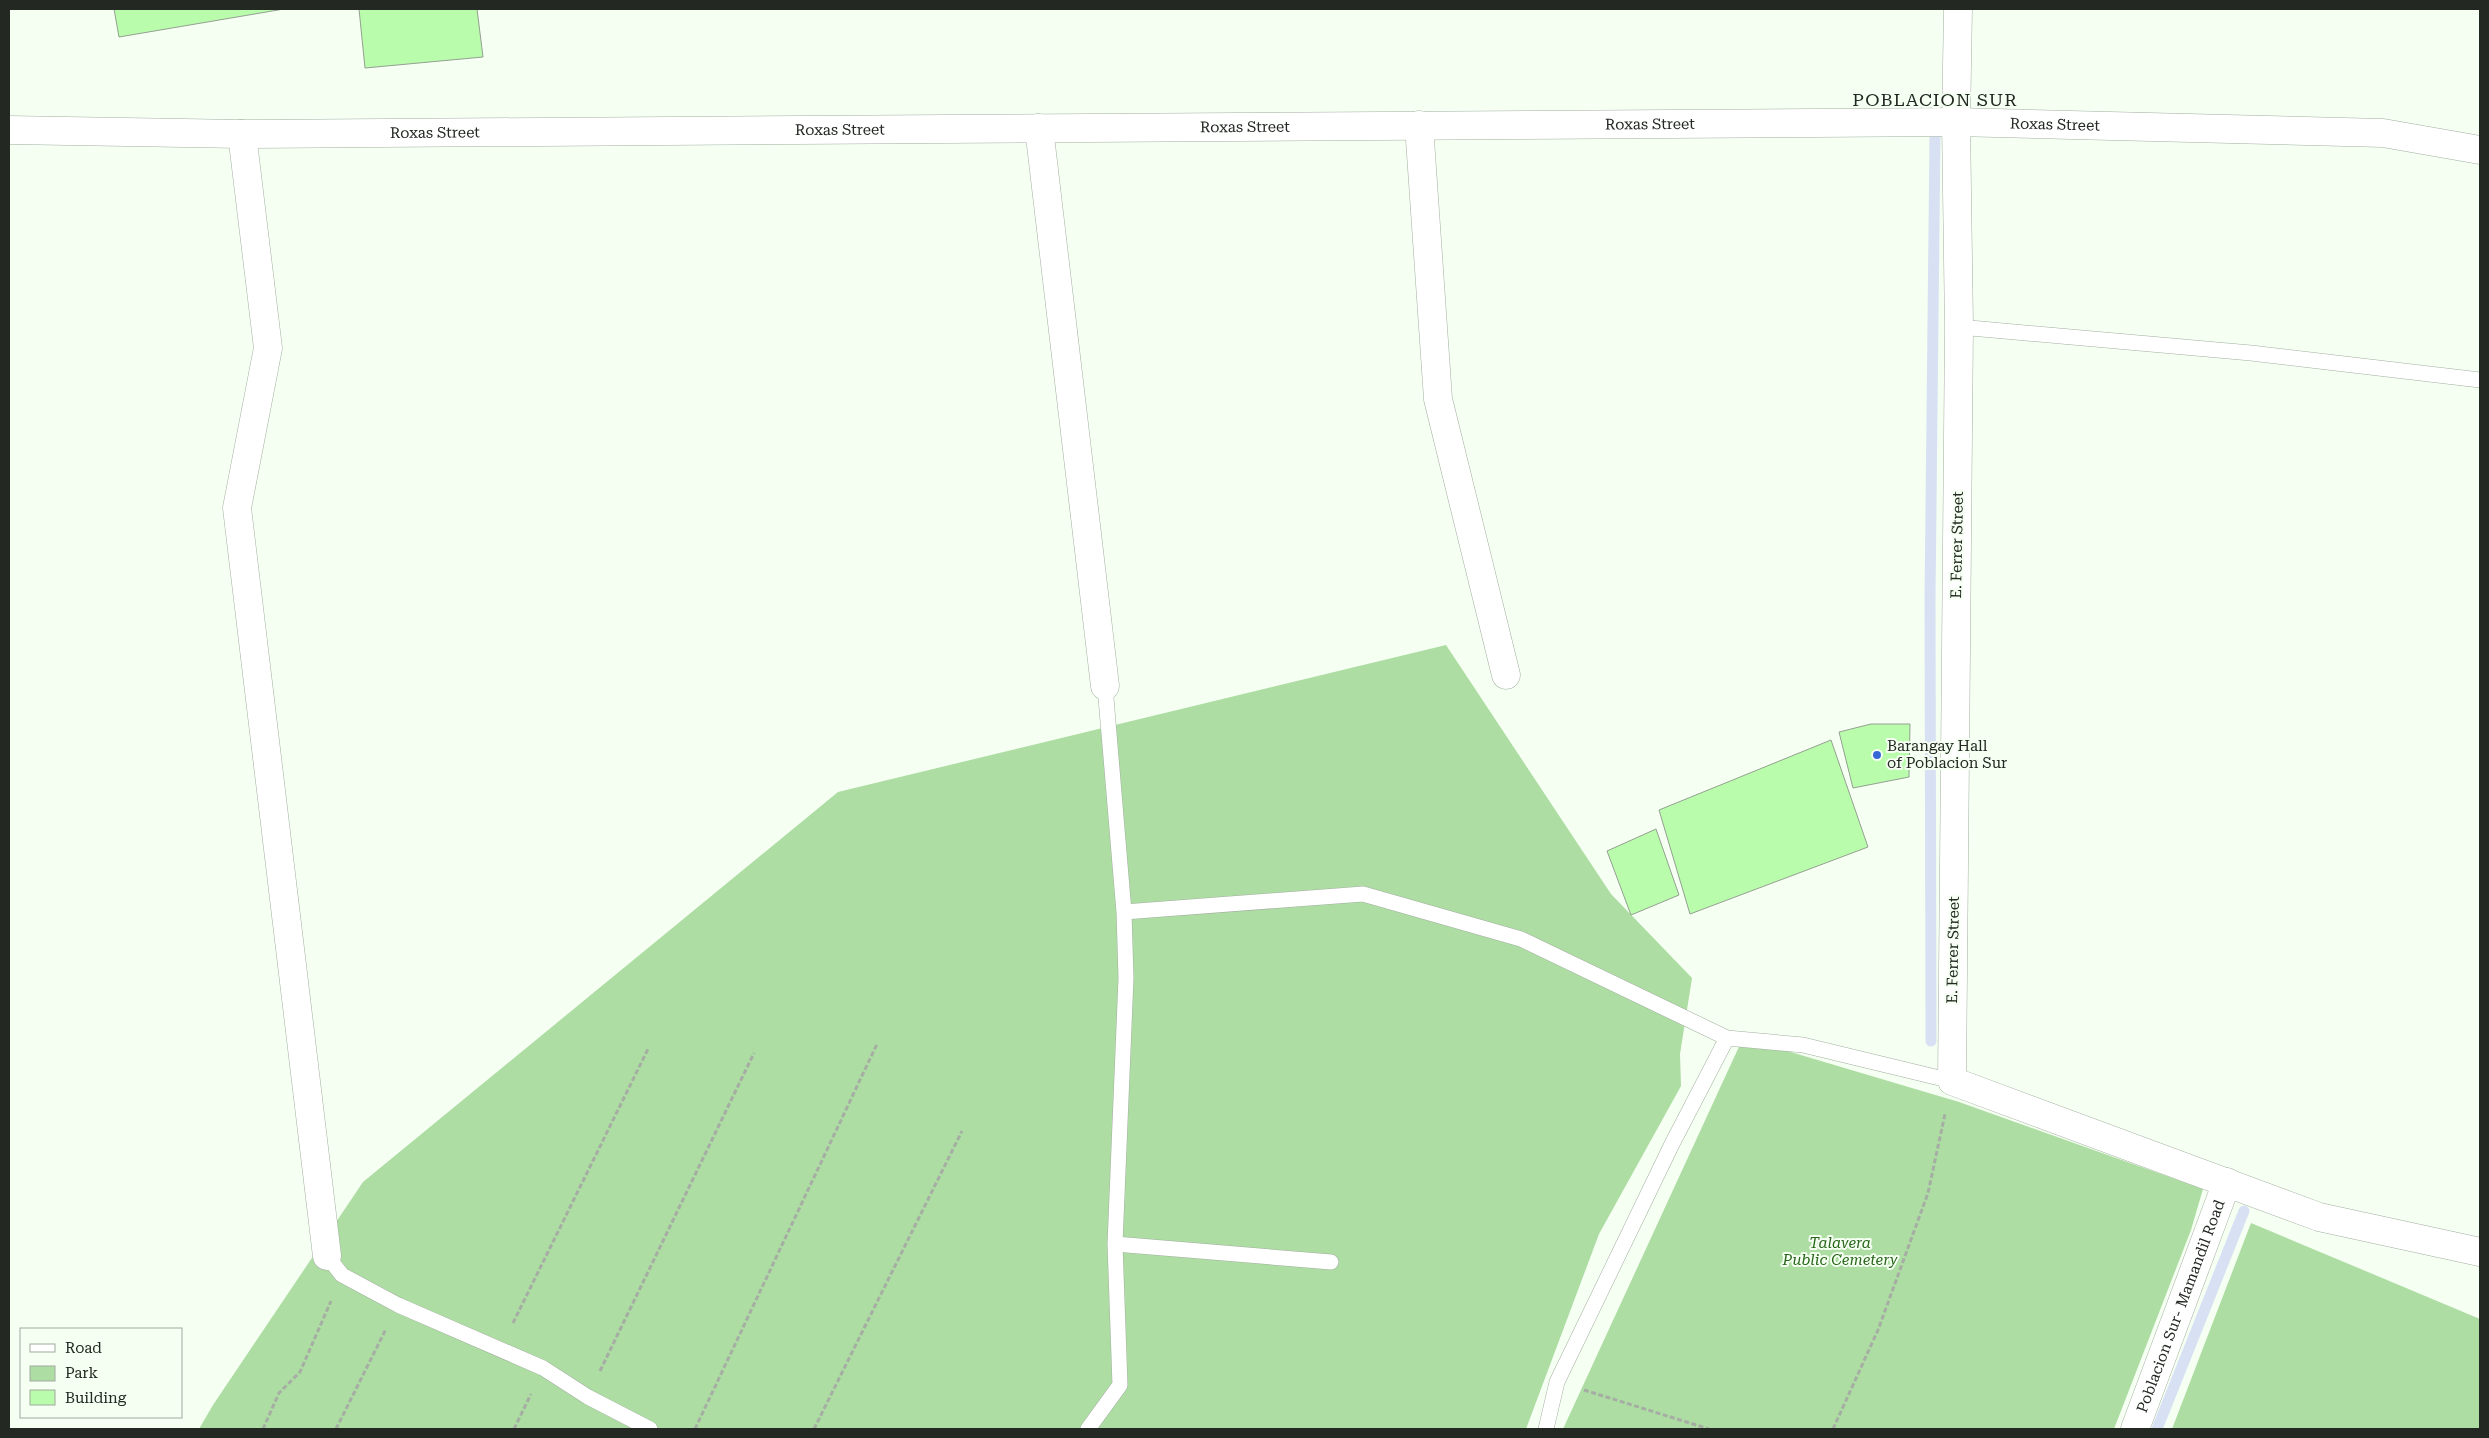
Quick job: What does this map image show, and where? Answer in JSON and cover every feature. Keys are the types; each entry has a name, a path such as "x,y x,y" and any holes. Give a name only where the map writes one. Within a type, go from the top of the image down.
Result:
{"street":[{"name":"E. Ferrer Street","path":"1952,1082 1959,327 1956,122 1958,9"},
{"name":"Roxas Street","path":"9,130 242,134 1956,122 2383,133 2480,150"},
{"path":"1419,125 1438,399 1506,675"},
{"path":"1039,128 1105,686"},
{"path":"242,134 268,348 238,508 334,1266"},
{"path":"1952,1082 2320,1217 2480,1252"},
{"name":"Poblacion Sur- Mamandil Road","path":"2135,1429 2227,1182"}],"lane":[{"path":"1959,327 2250,353 2480,380"},
{"path":"1088,1429 1120,1385 1116,1244 1126,978 1124,912 1105,686"},
{"path":"1124,912 1363,894 1521,939 1727,1038 1803,1045 1952,1082"},
{"path":"1546,1429 1557,1382 1672,1144 1727,1038"},
{"path":"1116,1244 1331,1262"},
{"path":"334,1266 398,1306 543,1368 588,1397 650,1429"}],"path":[{"path":"695,1429 877,1044"},
{"path":"500,1349 648,1049"},
{"path":"588,1397 754,1053"},
{"path":"1833,1429 1878,1330 1928,1193 1952,1082"},
{"path":"814,1429 962,1131"},
{"path":"264,1429 279,1393 300,1372 334,1266"},
{"path":"336,1429 398,1306"},
{"path":"514,1429 543,1368"},
{"path":"1557,1382 1708,1429"}],"green space":[{"path":"1446,645 1611,894 1692,978 1680,1054 1681,1086 1599,1234 1526,1429 199,1429 213,1405 363,1182 838,792"},
{"name":"Talavera Public Cemetery","path":"1743,1038 1959,1102 2203,1189 2191,1230 2114,1429 1563,1429"},
{"path":"2251,1223 2480,1319 2480,1429 2172,1429"}],"building":[{"path":"114,9 284,9 119,37"},
{"path":"359,9 477,9 483,57 365,68"},
{"name":"Barangay Hall of Poblacion Sur","path":"1871,724 1910,724 1909,777 1853,788 1839,732"},
{"path":"1831,740 1868,847 1690,914 1659,810"},
{"path":"1656,829 1679,895 1631,915 1607,851"}],"waterway":[{"path":"1931,1041 1930,600 1935,135"},
{"path":"2157,1429 2244,1211"}],"place":[{"name":"Barangay Hall of Poblacion Sur","path":"1877,755"}],"district":[{"name":"POBLACION SUR","path":"1935,100"}]}
